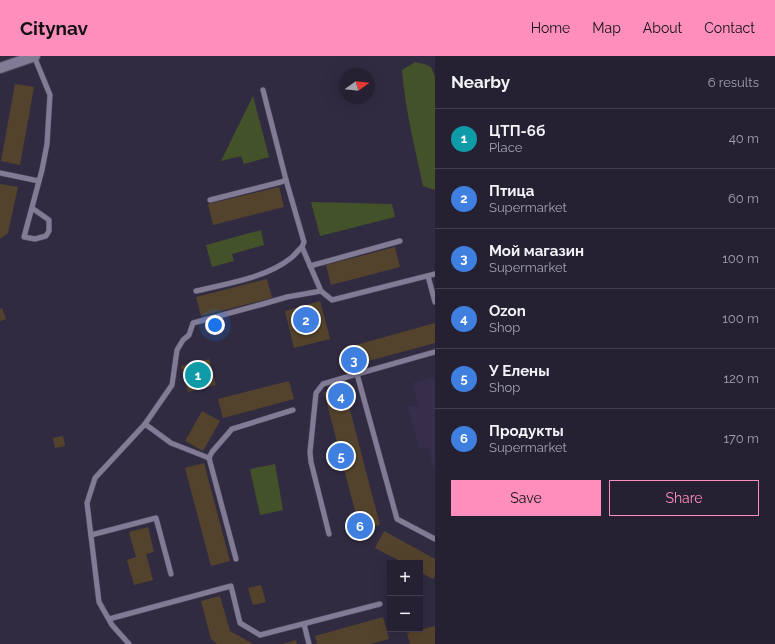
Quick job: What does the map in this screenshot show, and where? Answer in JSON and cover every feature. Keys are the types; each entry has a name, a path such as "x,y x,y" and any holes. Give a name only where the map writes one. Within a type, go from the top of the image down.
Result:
{"street":[{"path":"0,68 34,56"}],"lane":[{"path":"32,208 49,220 49,231 46,236 35,239 24,237 42,170 47,144 50,95 34,56"},
{"path":"196,291 258,276 292,258 304,242 286,180 263,90"},
{"path":"0,173 39,181"},
{"path":"210,200 286,180"},
{"path":"310,266 400,241"},
{"path":"302,246 321,291 332,300 435,274"},
{"path":"428,276 435,302"},
{"path":"128,644 112,625 99,602 87,503 95,478 145,424 172,385 177,350 183,340 189,335 193,323 263,304 286,296 321,291"},
{"path":"329,534 310,462 316,393 323,384 435,352"},
{"path":"357,374 397,519 435,539"},
{"path":"236,559 209,458 212,452 232,429 293,410"},
{"path":"145,424 171,443 209,458"},
{"path":"91,535 156,518 171,574"},
{"path":"109,619 231,586 240,623 260,635 380,604"},
{"path":"304,624 309,644"}],"shaded area":[{"path":"435,377 435,474 428,447 419,449 408,407 418,405 413,383"}],"green space":[{"path":"415,62 431,67 435,77 435,190 423,186 405,99 402,70"},
{"path":"253,96 269,157 244,164 241,156 221,161"},
{"path":"311,202 392,204 395,217 320,236"},
{"path":"261,230 264,245 232,254 234,261 212,267 206,245"},
{"path":"275,464 283,510 260,515 250,469"}],"building":[{"path":"15,84 34,87 20,165 1,161"},
{"path":"0,184 18,187 8,233 0,239"},
{"path":"279,187 284,207 213,225 208,204"},
{"path":"395,247 400,267 331,285 326,265"},
{"path":"267,279 272,298 201,316 196,297"},
{"path":"320,301 330,339 294,348 285,311"},
{"path":"2,308 6,319 0,321 0,309"},
{"path":"435,323 435,343 350,366 345,348"},
{"path":"209,359 216,385 188,392 181,366"},
{"path":"289,381 294,399 223,418 218,399"},
{"path":"344,387 380,525 360,530 324,392"},
{"path":"202,411 220,421 203,451 185,441"},
{"path":"63,436 65,446 55,448 53,438"},
{"path":"204,463 230,561 211,566 185,468"},
{"path":"148,527 154,552 146,554 153,580 134,585 127,560 136,557 129,532"},
{"path":"384,531 435,559 435,576 433,579 423,574 423,560 398,560 375,548"},
{"path":"261,585 266,602 253,605 248,588"},
{"path":"220,596 230,631 253,644 217,644 211,639 201,601"},
{"path":"383,617 389,639 371,644 317,644 315,636"},
{"path":"435,626 435,644 410,644 407,633 423,632 423,629"},
{"path":"296,640 297,644 283,644"}],"place":[{"name":"Птица","path":"306,320"},
{"name":"Мой магазин","path":"354,360"},
{"name":"ЦТП-6б","path":"198,375"},
{"name":"Ozon","path":"341,396"},
{"name":"У Елены","path":"341,456"},
{"name":"Продукты","path":"360,526"}]}
